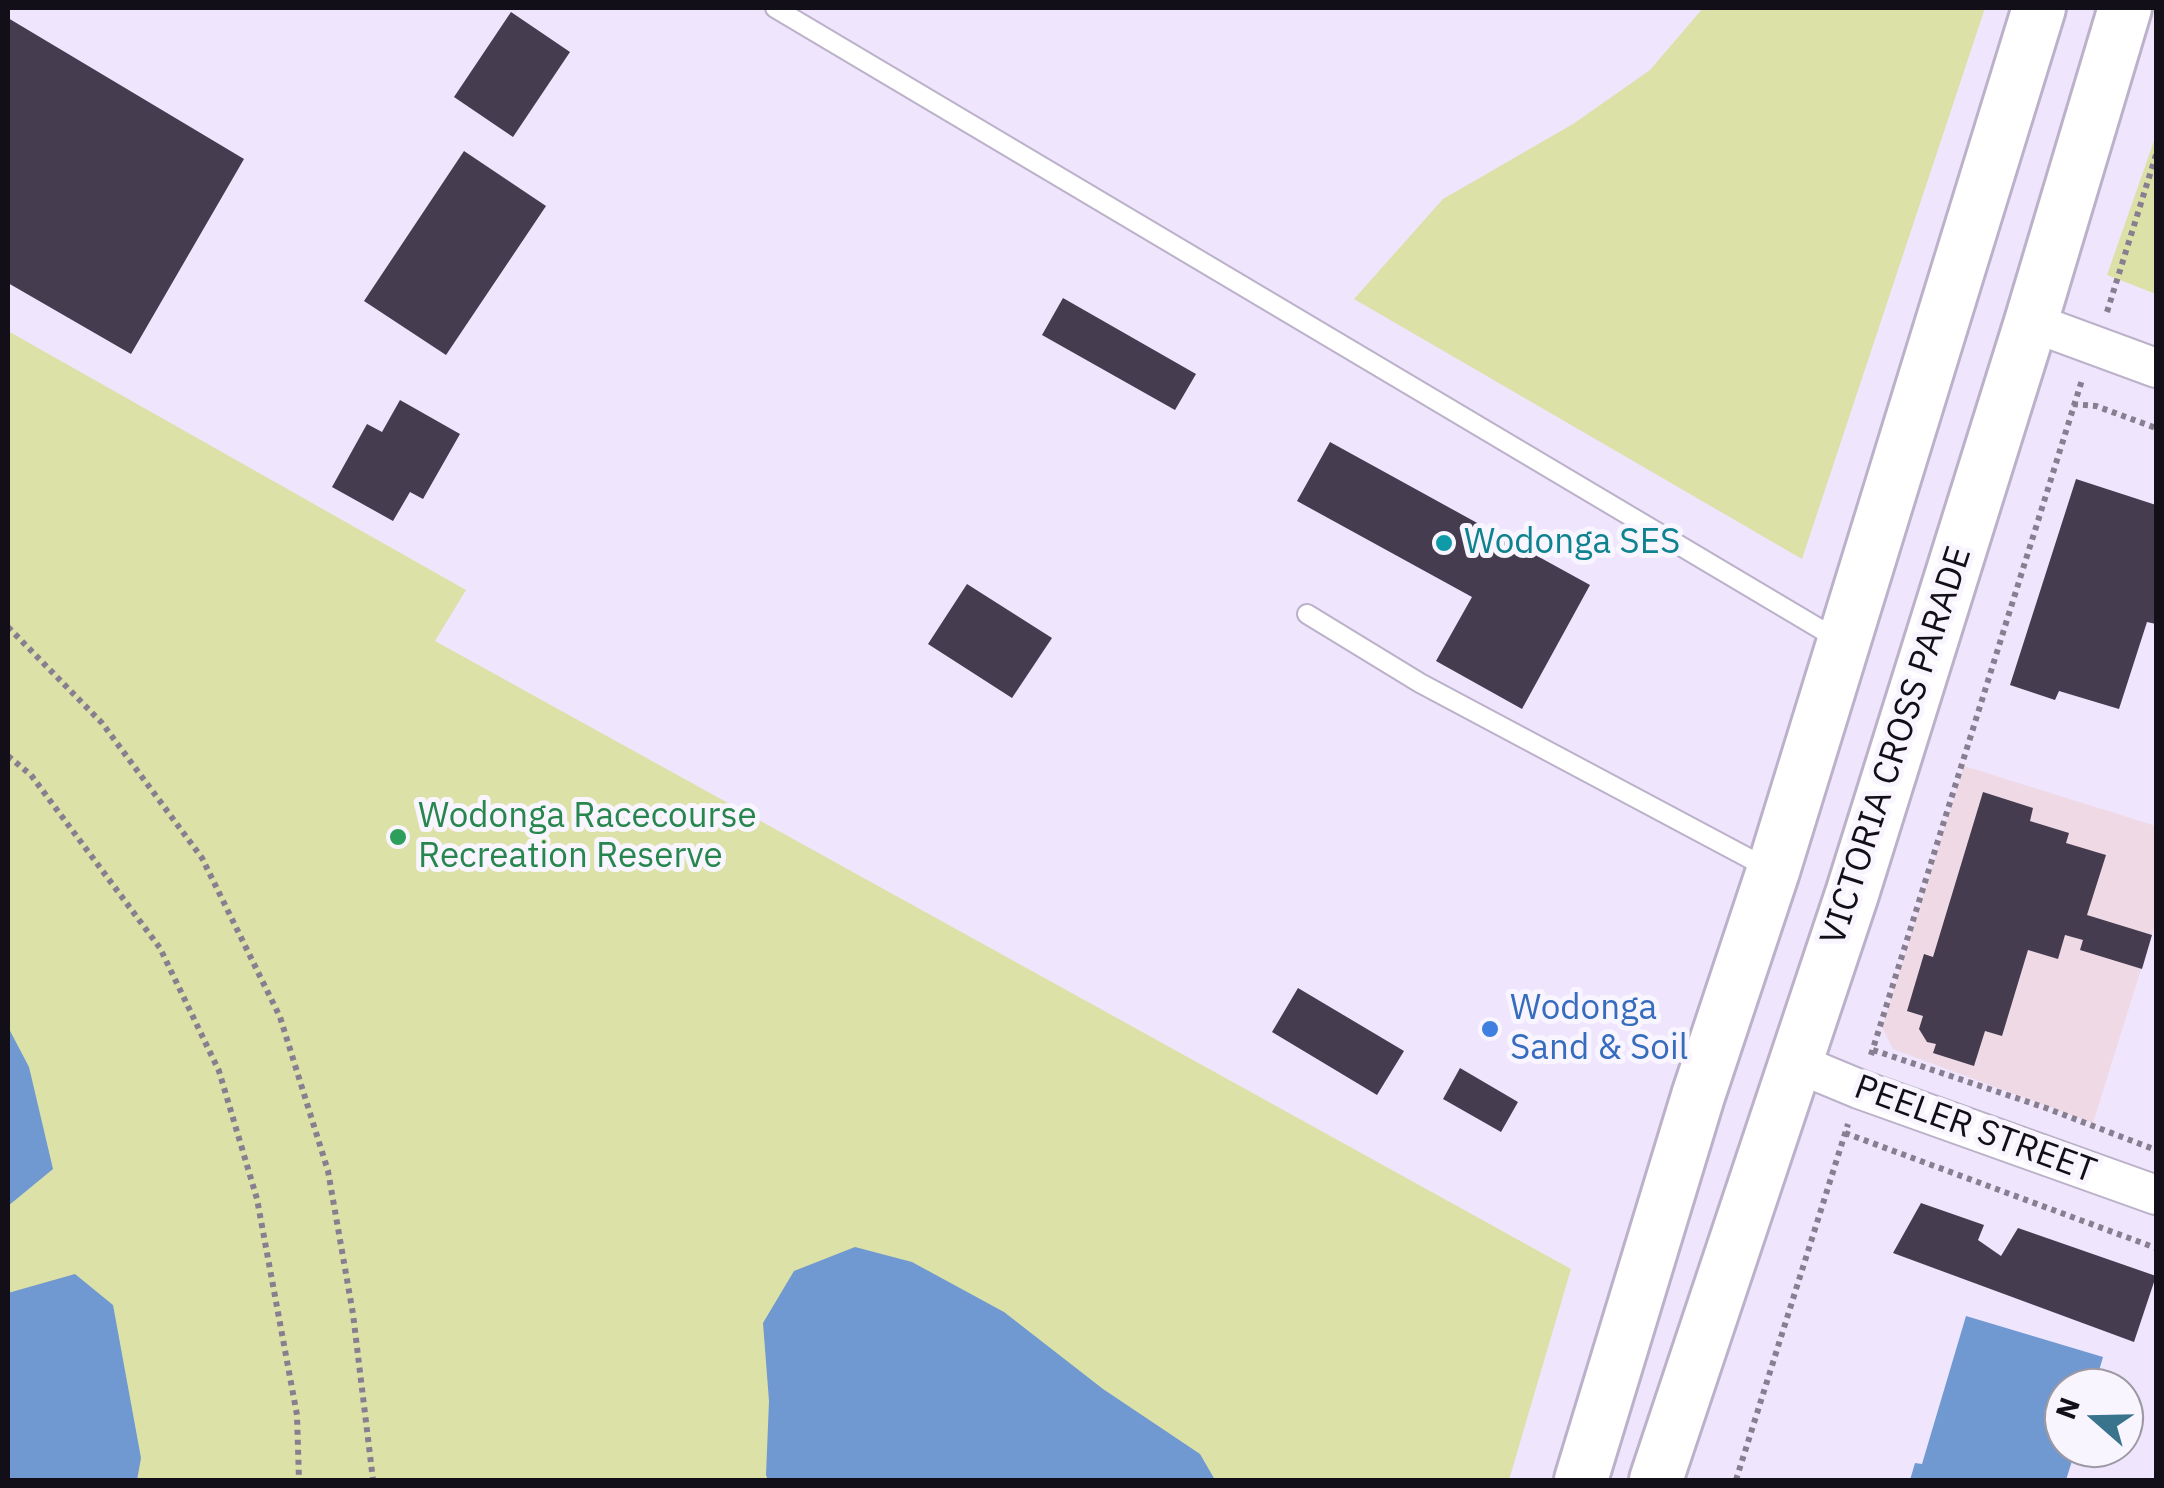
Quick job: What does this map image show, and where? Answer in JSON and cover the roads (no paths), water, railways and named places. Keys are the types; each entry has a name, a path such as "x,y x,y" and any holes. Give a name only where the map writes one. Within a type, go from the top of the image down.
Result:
{"main road":[{"path":"1581,1480 2039,8"},
{"name":"VICTORIA CROSS PARADE","path":"1656,1480 1852,894 2125,8"},
{"path":"1951,297 2031,322"},
{"path":"1773,871 1852,894"}],"street":[{"path":"2031,322 2156,368"},
{"name":"PEELER STREET","path":"1794,1062 2156,1195"}],"lane":[{"path":"775,8 1842,642"},
{"path":"1308,614 1420,683 1773,871"}],"water":[{"path":"8,1027 29,1067 53,1169 8,1206"},
{"path":"855,1247 912,1262 1004,1312 1103,1389 1200,1454 1215,1480 768,1480 769,1401 763,1323 794,1271"},
{"path":"75,1274 113,1305 141,1458 137,1480 8,1480 8,1293"},
{"path":"1966,1316 2103,1357 2100,1368 2044,1368 2044,1468 2070,1468 2066,1480 1910,1480 1915,1463 1922,1464"}],"place":[{"name":"Wodonga SES","path":"1444,543"},
{"name":"Wodonga Racecourse Recreation Reserve","path":"398,837"},
{"name":"Wodonga Sand & Soil","path":"1490,1029"}]}
